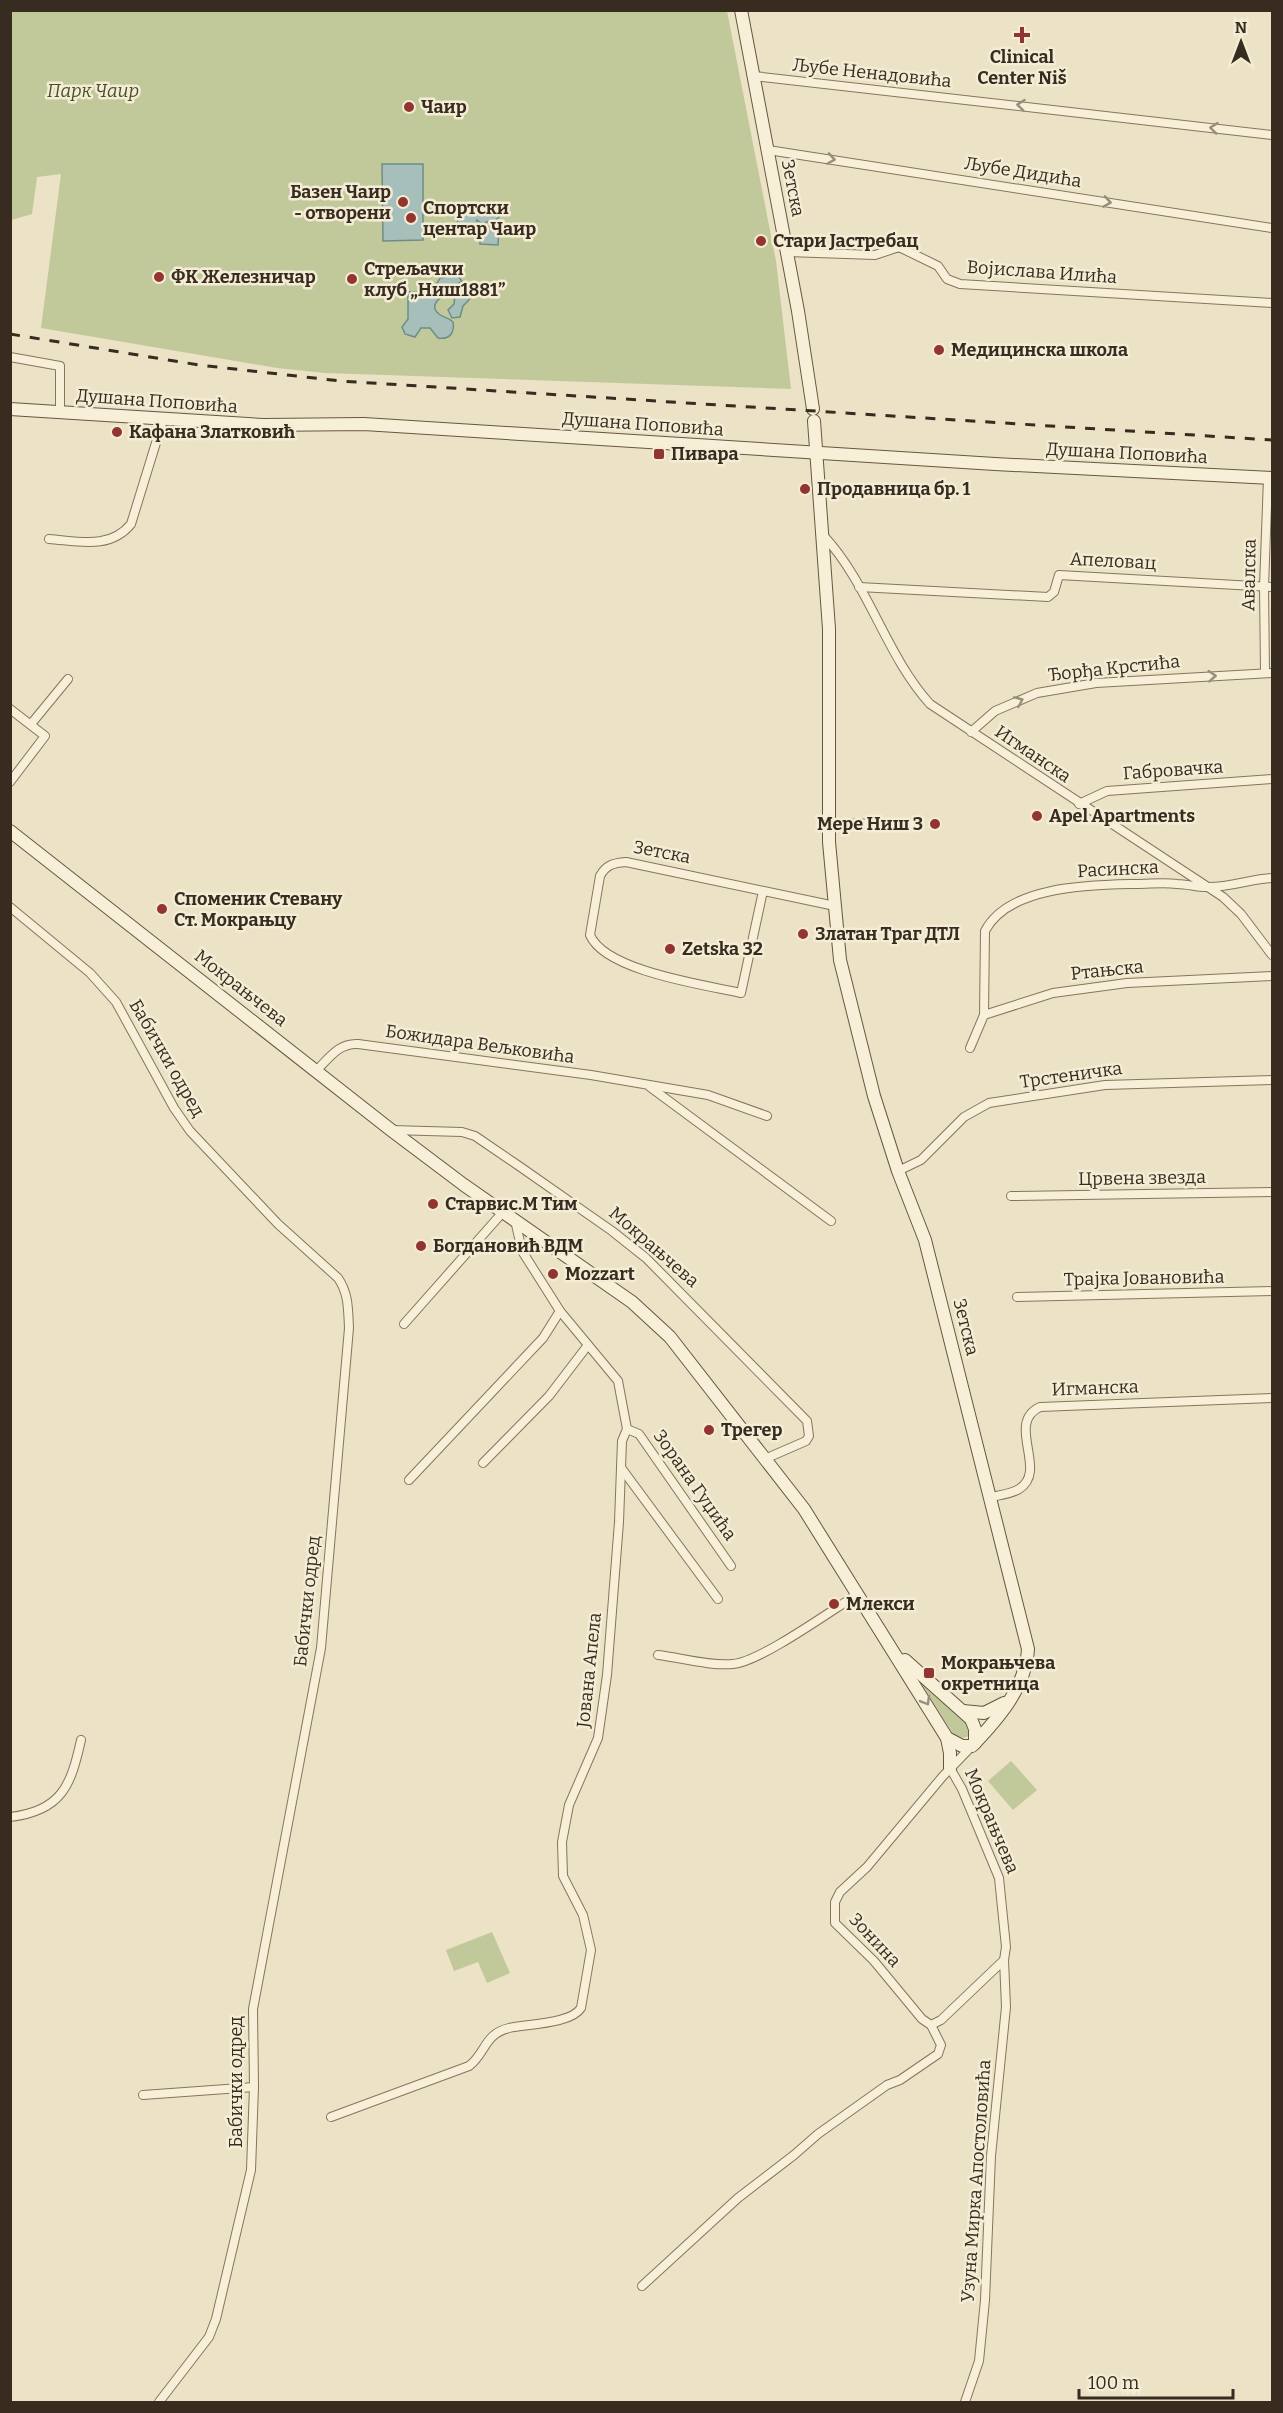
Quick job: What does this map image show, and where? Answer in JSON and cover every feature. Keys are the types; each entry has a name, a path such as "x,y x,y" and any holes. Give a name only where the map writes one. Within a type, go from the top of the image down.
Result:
{"street":[{"name":"Зетска","path":"741,10 813,392 815,453 829,629 829,824 840,960 850,1008 874,1096 898,1171 926,1240 1028,1649 1024,1672 1010,1700 974,1744"},
{"name":"Љубе Ненадовића","path":"754,76 1272,135"},
{"name":"Љубе Дидића","path":"768,150 1272,228"},
{"name":"Војислава Илића","path":"787,252 875,255 899,247 938,266 947,279 960,284 1272,303"},
{"path":"10,357 60,366 60,412"},
{"name":"Душана Поповића","path":"10,410 263,425 364,424 815,453 1270,478"},
{"path":"49,539 109,541 123,534 131,524 163,420"},
{"name":"Авалска","path":"1269,673 1270,478"},
{"name":"Игманска","path":"823,535 841,554 910,679 930,704 1206,888 1223,897 1241,914 1272,955"},
{"name":"Апеловац","path":"859,587 1048,597 1054,592 1059,575 1268,587"},
{"name":"Ђорђа Крстића","path":"971,732 995,711 1037,693 1096,683 1269,673"},
{"path":"31,724 68,679"},
{"path":"10,709 45,736 11,780"},
{"name":"Габровачка","path":"1079,804 1107,791 1272,779"},
{"path":"829,824 912,823"},
{"name":"Мокрањчева","path":"10,831 391,1130 632,1302 670,1337 767,1458 804,1509 947,1738 957,1744 974,1744 974,1724 963,1711 895,1652"},
{"name":"Зетска","path":"763,891 741,993 636,969 603,950 593,942 590,935 600,876 605,868 614,863 626,862 835,906"},
{"path":"1206,888 1224,887 1257,878 1272,878"},
{"name":"Расинска","path":"984,1015 984,940 989,924 1002,911 1027,898 1081,885 1176,883 1206,888"},
{"name":"Бабички одред","path":"10,907 90,973 116,1002 174,1108 190,1131 278,1224 338,1278 348,1299 349,1328 321,1648 253,2009 254,2087 251,2170 216,2319 209,2337 159,2403"},
{"name":"Ртањска","path":"984,1015 1053,993 1116,984 1272,976"},
{"path":"970,1048 984,1015"},
{"name":"Божидара Вељковића","path":"317,1071 339,1048 344,1045 358,1044 591,1075 708,1095 767,1116"},
{"name":"Трстеничка","path":"898,1171 921,1160 964,1117 989,1103 1105,1085 1272,1080"},
{"name":"Божидара Вељковића","path":"648,1085 831,1221"},
{"name":"Мокрањчева","path":"391,1130 448,1130 475,1136 603,1224 646,1258 807,1421 809,1436 806,1441 767,1458"},
{"name":"Црвена звезда","path":"1011,1197 1272,1192"},
{"path":"404,1324 503,1212"},
{"name":"Јована Апела","path":"331,2118 469,2066 478,2060 488,2040 502,2030 571,2017 581,2008 591,1950 583,1916 563,1876 562,1842 569,1805 598,1738 607,1675 622,1441 627,1429 618,1381 560,1311 522,1251 515,1220"},
{"name":"Трајка Јовановића","path":"1017,1297 1272,1291"},
{"path":"409,1480 543,1338 560,1311"},
{"path":"483,1463 549,1396 588,1345"},
{"name":"Игманска","path":"991,1497 1017,1490 1026,1481 1030,1468 1026,1424 1033,1410 1040,1407 1272,1398"},
{"name":"Зорана Гуџића","path":"627,1429 639,1434 731,1566"},
{"path":"621,1469 718,1599"},
{"path":"658,1655 734,1664 770,1649 858,1594"},
{"path":"963,1711 984,1713 1010,1700"},
{"path":"947,1738 950,1768"},
{"path":"10,1817 35,1812 59,1798 71,1778 81,1740"},
{"name":"Зонина","path":"931,2025 922,2019 874,1961 835,1923 833,1911 840,1892 867,1867 950,1768 974,1744"},
{"name":"Мокрањчева","path":"950,1768 962,1789 999,1878 1006,1947 1004,1960"},
{"path":"642,2286 738,2198 818,2134 887,2085 900,2080 938,2054 942,2045 931,2025 941,2020 1004,1960"},
{"name":"Узуна Мирка Апостоловића","path":"965,2403 979,2361 986,2300 991,2156 1006,2007 1004,1960"},
{"path":"143,2095 254,2087"}],"green space":[{"name":"Спортски центар Чаир","path":"11,11 727,11 776,261 791,389 325,373 277,368 41,328 61,174 37,177 32,214 11,220"},
{"path":"921,1683 943,1699 970,1726 969,1736 963,1738 954,1735"},
{"path":"1011,1761 1037,1790 1013,1810 988,1781"},
{"path":"492,1932 510,1973 487,1983 478,1962 454,1971 446,1950"}],"water":[{"name":"Базен Чаир - отворени","path":"382,164 423,164 423,240 383,241"},
{"path":"481,207 498,212 499,217 494,222 489,221 482,224 477,220 477,226 499,227 498,245 480,244 480,236 457,235 458,210 477,211"},
{"path":"454,271 462,281 453,287 451,293 444,295 435,304 439,314 453,322 450,335 438,338 430,328 421,328 415,337 405,334 402,327 408,319 408,292 431,289 440,278"},
{"path":"463,289 469,295 469,300 463,306 460,317 452,318 448,310 454,304 455,294"}],"railway":[{"path":"10,334 199,365 340,381 1272,440"}],"place":[{"name":"Clinical Center Niš","path":"1022,35"},
{"name":"Чаир","path":"409,107"},
{"name":"Базен Чаир - отворени","path":"403,202"},
{"name":"Спортски центар Чаир","path":"411,218"},
{"name":"Стари Јастребац","path":"761,241"},
{"name":"ФК Железничар","path":"159,277"},
{"name":"Стрељачки клуб „Ниш1881”","path":"352,279"},
{"name":"Медицинска школа","path":"939,350"},
{"name":"Кафана Златковић","path":"117,432"},
{"name":"Пивара","path":"659,454"},
{"name":"Продавница бр. 1","path":"805,489"},
{"name":"Apel Apartments","path":"1037,816"},
{"name":"Мере Ниш 3","path":"935,824"},
{"name":"Споменик Стевану Ст. Мокрањцу","path":"162,909"},
{"name":"Златан Траг ДТЛ","path":"803,934"},
{"name":"Zetska 32","path":"670,949"},
{"name":"Старвис.М Тим","path":"433,1204"},
{"name":"Богдановић ВДМ","path":"421,1246"},
{"name":"Mozzart","path":"553,1274"},
{"name":"Трегер","path":"709,1430"},
{"name":"Млекси","path":"834,1604"},
{"name":"Мокрањчева окретница","path":"929,1673"}],"park label":[{"name":"Парк Чаир","path":"93,91"}]}
